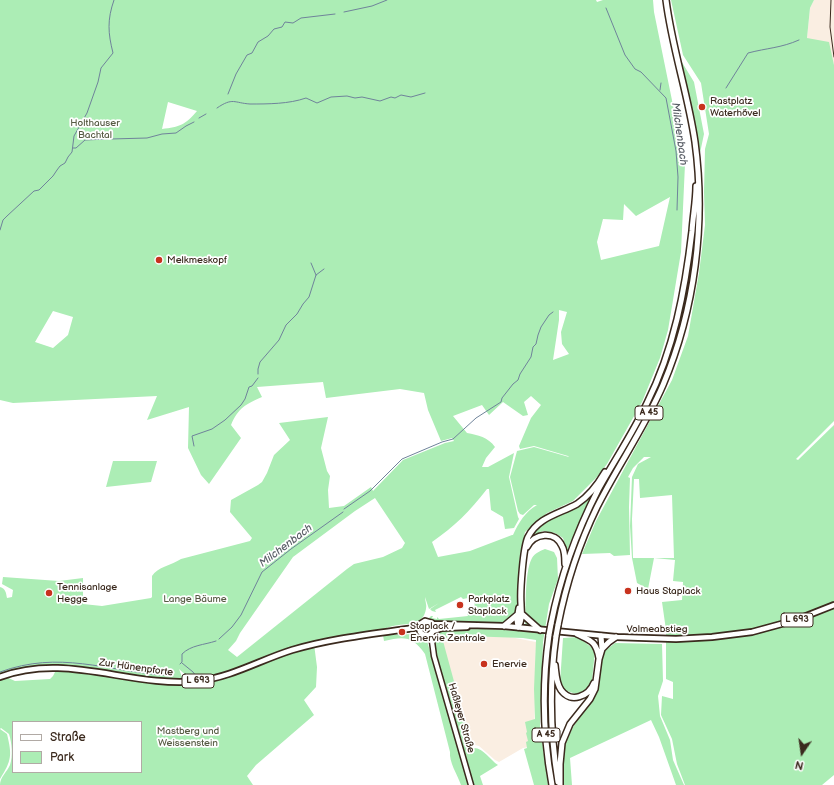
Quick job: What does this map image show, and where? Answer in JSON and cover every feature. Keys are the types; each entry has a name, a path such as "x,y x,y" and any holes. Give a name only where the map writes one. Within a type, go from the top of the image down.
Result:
{"highway":[{"name":"A 45","path":"559,785 552,729 551,685 556,636 570,574 591,520 653,406 673,357 685,319 691,290 698,229 696,217 698,173 695,142 664,0"},
{"name":"A 45","path":"552,785 544,709 549,635 558,590 588,511 648,403 669,349 684,291 692,229 696,217"},
{"path":"518,627 522,620 519,615 528,538 538,524 547,517 567,509 583,499 597,484 610,463 616,459"},
{"path":"525,554 528,544 534,538 542,535 551,535 559,540 562,545 565,569"},
{"path":"504,626 519,615"},
{"path":"519,615 540,630"},
{"path":"577,634 592,642 599,648"},
{"path":"559,785 560,757 564,736 570,724 593,694 596,684 599,659 598,642 601,636"},
{"path":"599,648 616,637"},
{"path":"554,656 558,684 566,695 576,698 584,695 590,690 596,678"}],"main road":[{"name":"Volmeabstieg","path":"433,624 504,626 601,636 676,639 732,635 779,626 834,605"},
{"path":"425,621 433,624 432,632 422,633 419,626 425,621"},
{"name":"Zur Hünenpforte","path":"0,677 28,670 60,668 83,669 156,681 199,681 231,674 290,651 314,644 419,626"},
{"name":"Volmeabstieg","path":"432,632 438,629 475,626"},
{"name":"Zur Hünenpforte","path":"385,632 415,631 422,633"},
{"name":"Haßleyer Straße","path":"432,632 434,656"},
{"name":"Haßleyer Straße","path":"422,633 428,640 434,656 471,785"}],"shaded area":[{"path":"814,0 834,0 834,65 831,56 807,38 810,8"},
{"path":"446,637 510,637 536,642 534,749 529,747 523,748 499,762 479,746 471,744 443,644"}],"green space":[{"path":"0,0 596,0 597,2 603,0 653,0 654,12 685,164 681,252 668,330 660,358 642,402 607,464 596,478 573,501 547,513 525,532 520,555 517,608 512,617 503,623 434,623 429,618 431,616 433,616 432,618 437,619 437,617 439,619 468,616 467,613 475,608 474,600 471,601 468,598 463,599 461,597 435,610 436,612 430,609 439,603 429,609 425,597 426,609 424,615 418,621 383,629 330,637 314,644 317,667 316,687 304,700 314,715 256,765 247,776 253,785 0,785 2,777 10,765 12,754 9,734 1,728 0,729 0,587 5,590 7,598 12,597 13,590 2,584 3,577 59,581 83,578 83,604 102,606 151,598 152,576 157,570 181,559 250,541 252,538 230,512 231,500 262,482 274,455 290,440 279,423 328,417 321,448 327,471 330,476 328,490 329,508 344,506 371,487 373,491 403,460 445,443 454,441 452,438 441,441 428,410 424,393 400,389 326,398 323,382 257,387 262,397 247,404 237,414 231,425 241,438 209,484 201,475 188,448 189,407 147,420 157,396 13,403 0,400","holes":["168,102 197,111 182,124 162,129","670,197 659,246 601,260 597,242 603,219 623,220 624,204 636,216","559,310 567,312 561,332 562,344 569,354 553,360","53,311 73,317 68,335 53,348 35,342","531,396 541,405 531,418 519,446 520,449 534,446 569,457 534,447 517,451 510,477 518,511 523,515 534,505 537,505 523,518 513,535 470,551 438,557 432,542 461,518 487,489 489,489 491,510 503,517 505,529 514,528 519,519 509,477 514,453 488,467 482,467 486,458 495,447 486,439 467,433 453,416 482,405 489,415 503,402 523,416 528,415 524,402","375,498 405,543 402,548 383,557 354,564 237,657 228,650 236,641 293,557","60,666 75,667 150,678 180,680 182,677 179,669 190,679 208,679 187,684 167,684 64,670 56,670 50,679 15,681 4,676 28,669"]},
{"path":"671,0 814,0 810,8 807,38 829,42 834,65 834,421 796,459 798,460 834,425 834,775 822,785 685,785 677,764 672,739 661,715 662,696 673,699 673,682 666,679 666,630 662,602 682,600 683,582 673,581 675,560 654,558 648,589 637,583 632,558 630,526 632,477 638,464 651,457 644,457 633,468 628,477 630,478 629,507 630,555 614,556 610,553 582,554 596,521 672,380 688,336 699,273 705,225 705,149 709,134 701,83 683,55","holes":["634,479 639,479 640,498 672,495 674,558 633,558 632,519"]},
{"path":"680,59 694,82 704,134 700,153 687,87"},
{"path":"113,461 157,461 151,482 106,487"},
{"path":"591,496 567,551 563,538 555,533 543,531 531,537 538,529 551,519 572,510"},
{"path":"545,549 554,552 557,558 558,579 549,604 543,642 540,726 548,785 534,785 524,749 527,748 526,742 528,741 525,722 535,719 534,689 536,640 523,638 465,636 446,638 436,632 443,630 483,629 525,631 526,593 529,564 532,558 539,551"},
{"path":"416,634 425,642 427,641 432,658 437,657 433,640 438,639 443,641 473,748 477,748 483,752 498,765 480,776 483,785 461,785 451,760 425,654 421,648 412,641 403,638 384,641 383,635"},
{"path":"578,637 595,650 592,681 586,690 576,694 564,690 560,683 563,638"},
{"path":"615,643 662,644 663,681 658,696 660,716 670,740 673,760 684,785 676,785 659,737 651,720 570,758 572,785 564,785 563,749 573,727 598,691 601,663 605,651"},
{"path":"0,729 7,734 10,747 10,757 7,767 0,779"}],"waterway":[{"path":"0,230 3,220 34,191 39,190 53,176 60,166 65,163 72,152 74,136 87,113 98,82 101,68 113,53 109,26 110,14 114,0"},
{"path":"344,12 372,6 387,0"},
{"name":"Milchenbach","path":"606,8 625,55 635,69 641,72 666,98 676,151 678,177 677,210"},
{"path":"228,94 236,74 247,55 252,53 258,42 268,36 274,29 282,27 285,22 293,23 301,18 335,14"},
{"path":"726,88 748,53 799,40"},
{"path":"660,90 661,83"},
{"path":"217,108 230,102 271,104 286,103 306,98 317,103 331,97 347,96 355,98 362,97 380,101 391,97 395,98 401,95 411,97 425,93"},
{"path":"199,118 206,114"},
{"path":"111,139 147,138 162,134 176,133 194,122"},
{"path":"73,148 76,148 85,140 108,139"},
{"path":"311,263 316,275"},
{"path":"258,374 260,362 279,340 286,325 297,314 309,297 316,275 324,269"},
{"name":"Milchenbach","path":"344,509 370,491 402,459 442,442 453,439 476,418 501,402 502,398 518,380 520,374 531,357 533,347 536,344 541,327 549,315 553,312"},
{"path":"194,446 192,436 212,429 225,420 241,405 245,399 249,387 252,386 258,378"},
{"name":"Milchenbach","path":"219,639 232,627 241,615 262,572 291,549 343,512"},
{"name":"Milchenbach","path":"180,664 182,662 182,654 186,651 194,647 216,641"},
{"name":"Milchenbach","path":"0,672 22,666 63,662 164,675"},
{"path":"182,663 196,676"}],"railway":[{"path":"831,0 830,27 834,57"}],"place":[{"name":"Rastplatz Waterhövel","path":"702,107"},
{"name":"Melkmeskopf","path":"159,260"},
{"name":"Haus Staplack","path":"628,591"},
{"name":"Tennisanlage Hegge","path":"49,593"},
{"name":"Parkplatz Staplack","path":"460,605"},
{"name":"Staplack / Enervie Zentrale","path":"402,632"},
{"name":"Enervie","path":"484,664"}],"park label":[{"name":"Holthauser Bachtal","path":"95,128"},
{"name":"Lange Bäume","path":"195,599"},
{"name":"Mastberg und Weissenstein","path":"188,736"}]}
